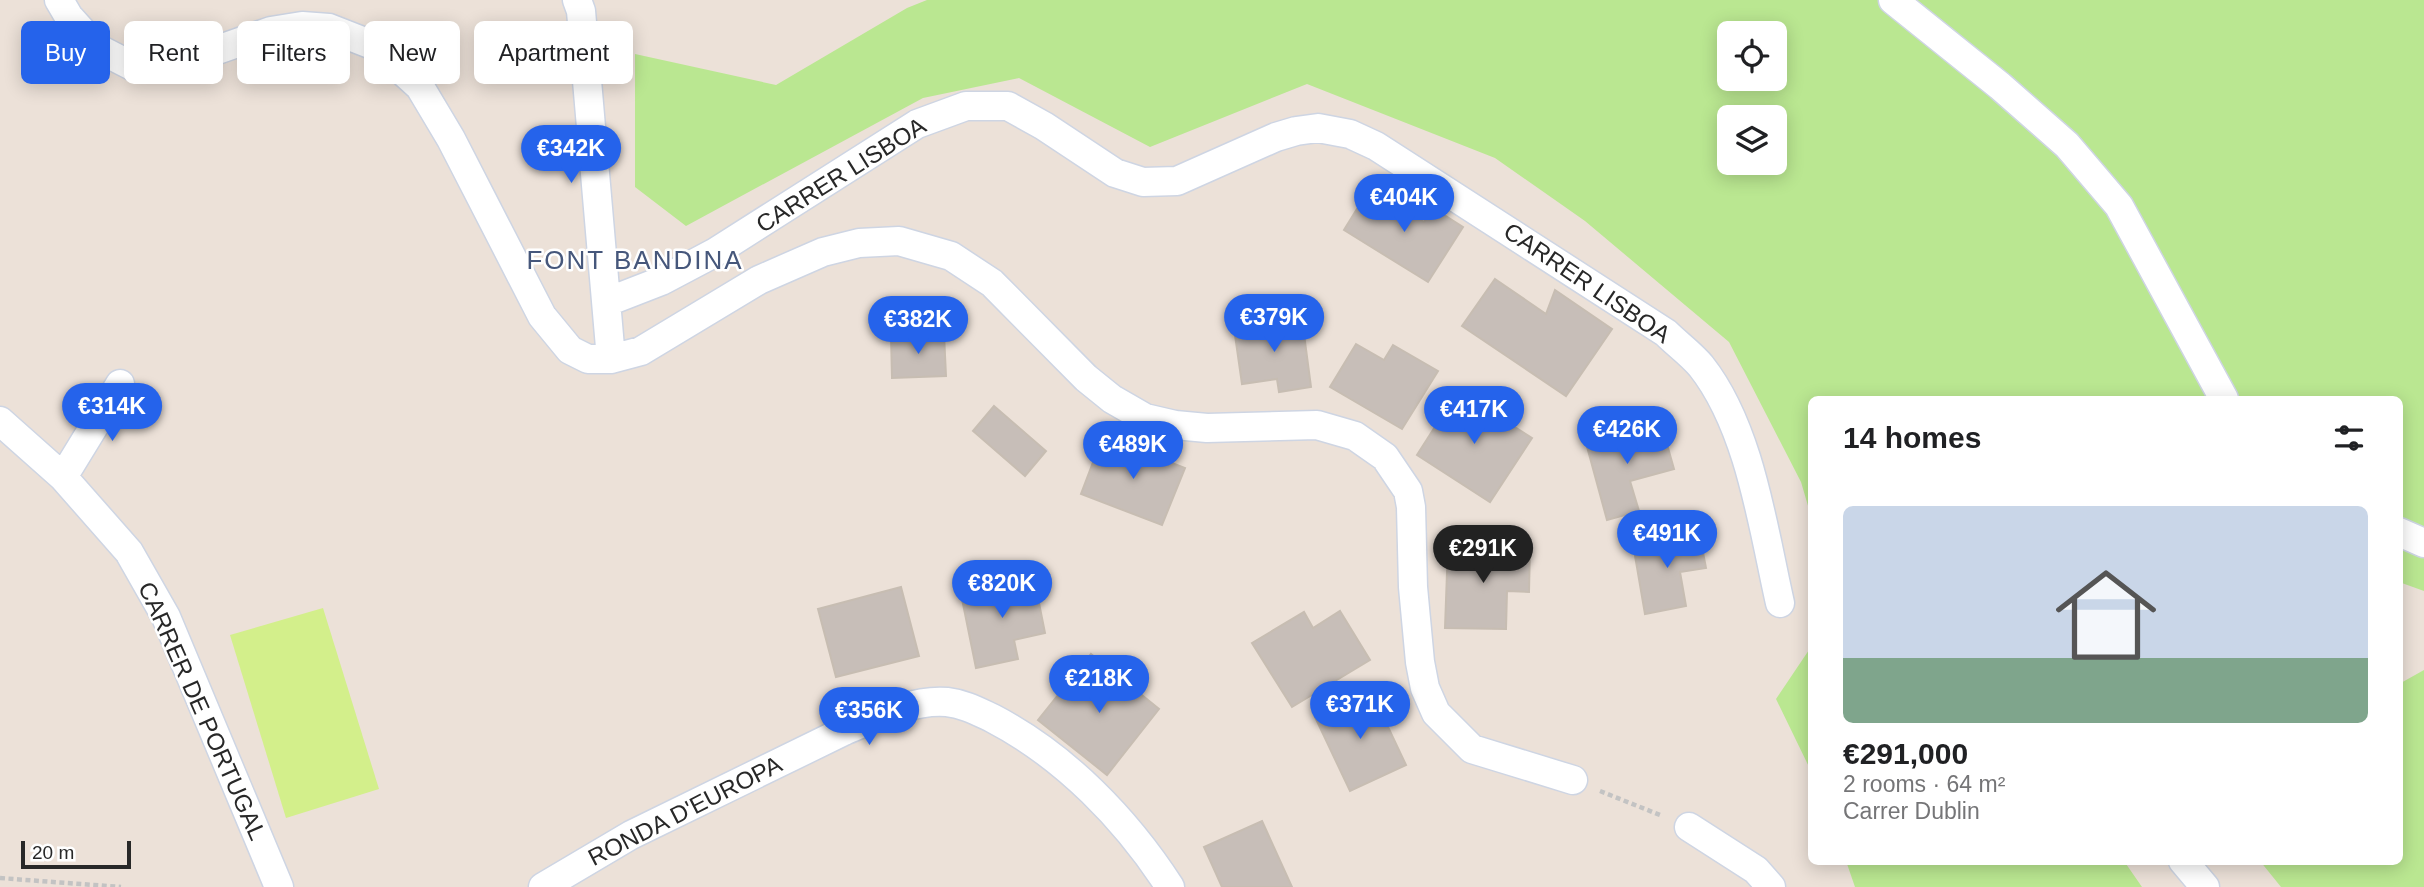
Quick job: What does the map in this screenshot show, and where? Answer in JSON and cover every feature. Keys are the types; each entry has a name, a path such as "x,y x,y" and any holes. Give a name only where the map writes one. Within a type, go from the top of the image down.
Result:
{"street":[{"path":"59,0 69,18 97,48 134,67 183,62 271,31 302,26 329,28 375,46 420,87 451,139 542,316 570,350 588,359 611,359 641,351 759,280 824,252 859,243 899,241 951,256 992,283 1086,378 1112,400 1145,418 1175,425 1207,428 1317,425 1356,436 1385,457 1408,491 1420,662 1425,688 1436,713 1472,749 1573,780"},
{"path":"576,0 580,11 611,359"},
{"path":"1893,0 2000,86 2067,145 2119,206 2222,396"},
{"name":"CARRER LISBOA","path":"607,302 661,281 714,253 917,124 966,106 1008,106 1044,126 1115,173 1143,182 1177,181 1276,137 1296,131 1318,128 1350,134 1376,146 1666,333 1700,365 1723,401 1749,466 1780,603"},
{"path":"63,477 120,384"},
{"name":"CARRER DE PORTUGAL","path":"0,421 63,477 129,552 166,617 279,887"},
{"path":"2403,534 2424,543"},
{"name":"RONDA D'EUROPA","path":"543,887 631,835 845,731 881,716 920,705 945,702 967,705 1004,724 1058,761 1113,813 1170,887"},
{"path":"1689,827 1756,870 1771,887"},
{"path":"2186,865 2205,887"}],"path":[{"path":"0,878 121,887"}],"green space":[{"path":"927,0 2424,0 2424,591 2403,583 2403,396 1808,396 1808,506 1801,482 1729,342 1585,221 1495,158 1307,84 1150,147 1019,78 923,98 686,226 635,187 635,54 776,85 907,8"},
{"path":"323,608 379,789 286,818 230,635"},
{"path":"1808,651 1808,765 1776,699"},
{"path":"2424,670 2424,887 2281,887 2263,865 2403,865 2403,682"},
{"path":"1847,865 2127,865 2142,887 1855,887"}],"building":[{"path":"1370,188 1424,222 1433,208 1463,227 1428,282 1344,230"},
{"path":"1495,279 1546,314 1555,290 1612,329 1566,396 1462,326"},
{"path":"1302,319 1311,387 1279,392 1277,379 1242,384 1234,328"},
{"path":"944,334 946,376 892,378 891,336"},
{"path":"1356,344 1384,360 1393,345 1438,371 1402,429 1330,387"},
{"path":"1458,391 1532,438 1490,502 1417,455"},
{"path":"994,406 1046,451 1025,476 973,431"},
{"path":"1661,423 1674,469 1630,481 1639,511 1607,520 1586,443"},
{"path":"1103,436 1185,468 1162,525 1081,494"},
{"path":"1699,532 1706,568 1680,572 1686,606 1645,614 1633,544"},
{"path":"1448,545 1530,548 1529,592 1507,591 1506,629 1445,628"},
{"path":"1034,578 1045,633 1014,640 1018,659 976,668 961,594"},
{"path":"901,587 919,656 836,677 818,609"},
{"path":"1340,611 1370,660 1292,707 1252,643 1304,612 1313,628"},
{"path":"1091,654 1159,709 1107,775 1038,720"},
{"path":"1371,691 1406,765 1350,791 1315,717"},
{"path":"1262,821 1292,887 1222,887 1204,847"}],"district":[{"name":"FONT BANDINA","path":"635,260"}]}
